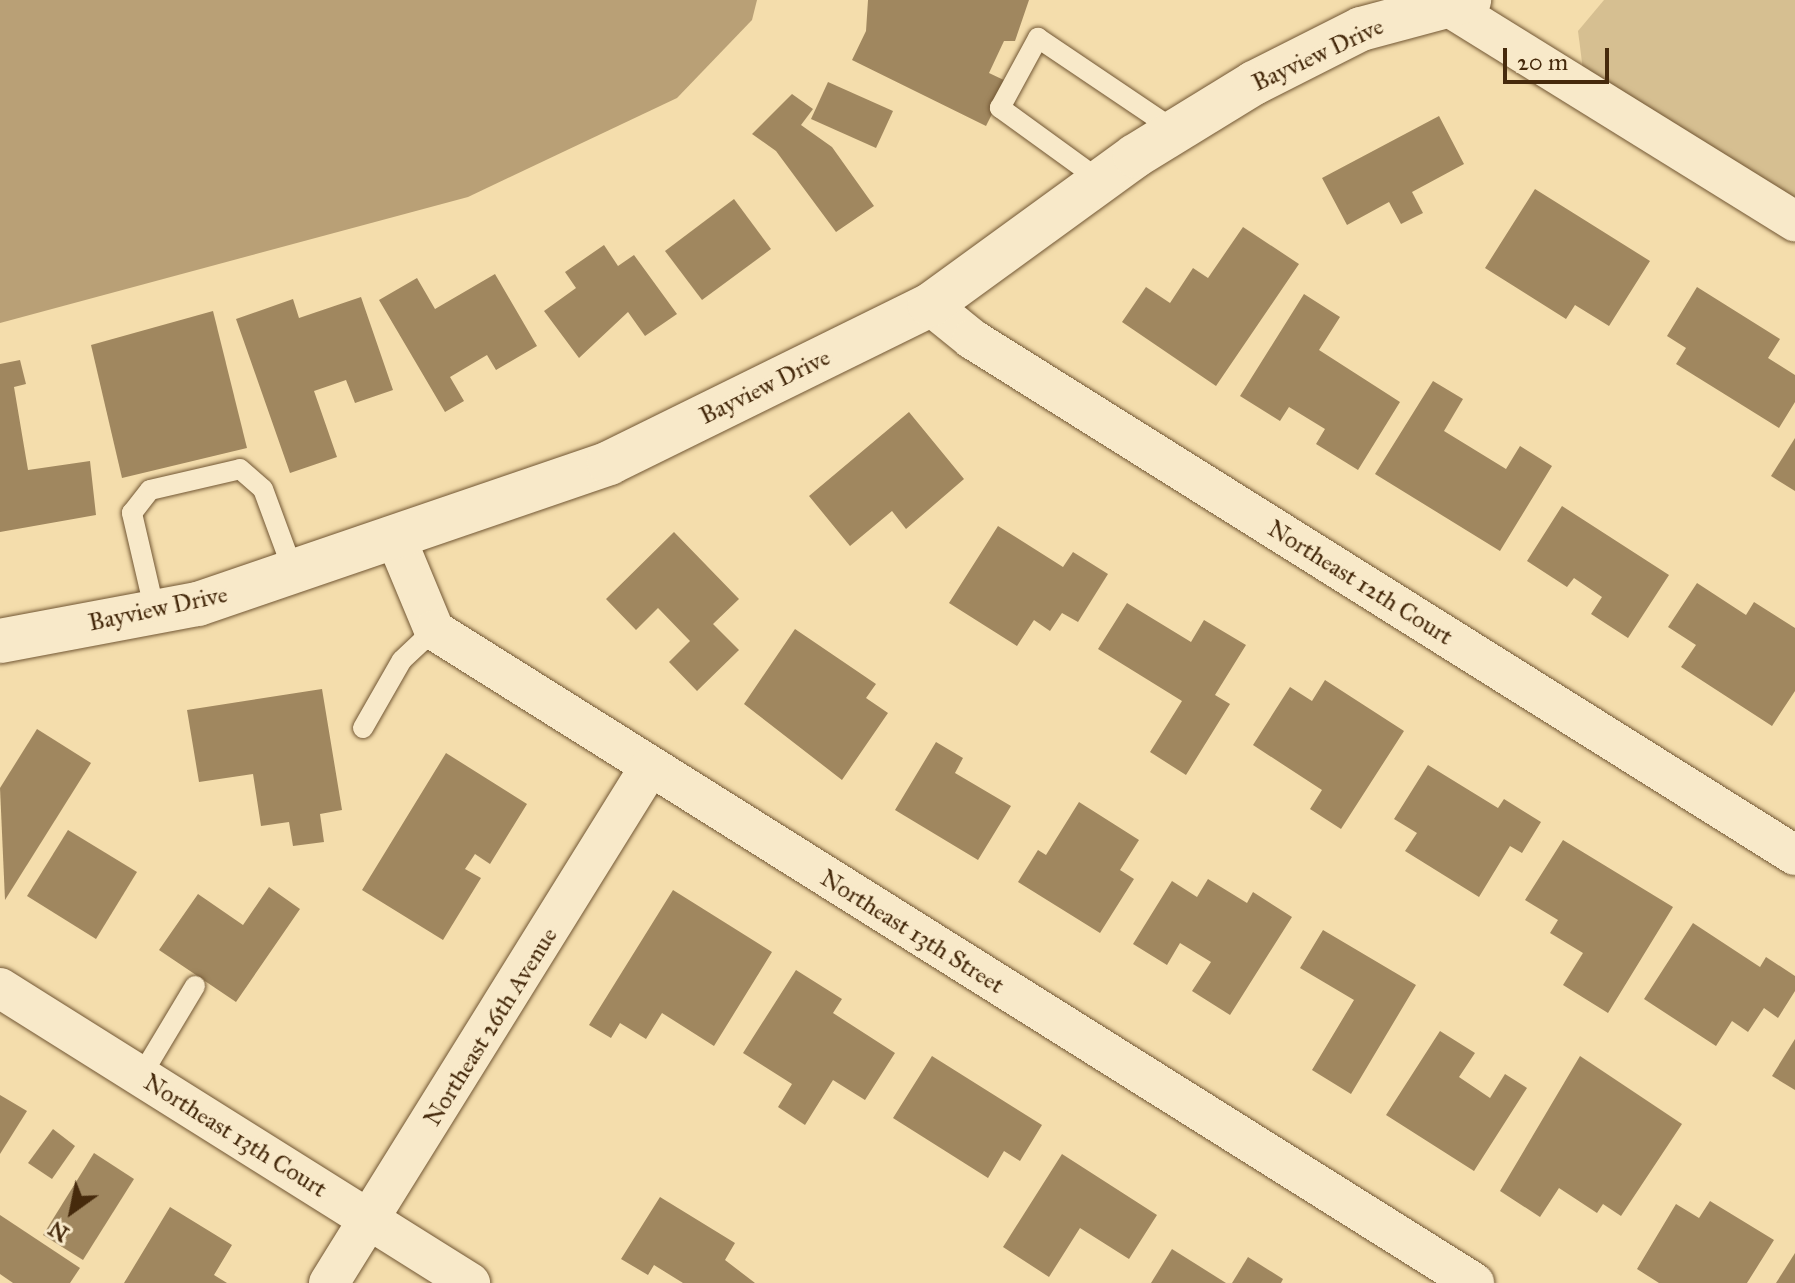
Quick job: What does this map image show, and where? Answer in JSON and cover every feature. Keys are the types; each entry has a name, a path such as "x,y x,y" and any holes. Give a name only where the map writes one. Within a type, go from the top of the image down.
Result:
{"street":[{"name":"Bayview Drive","path":"0,641 155,612 294,573 397,541 609,463 930,305 1101,181 1176,131 1361,29 1451,2"},
{"path":"1451,2 1795,221"},
{"name":"Northeast 12th Court","path":"930,305 972,339 1795,855"},
{"path":"397,541 434,630"},
{"name":"Northeast 13th Street","path":"434,630 649,768 1474,1283"},
{"name":"Northeast 26th Avenue","path":"329,1283 371,1222 649,768"},
{"name":"Northeast 13th Court","path":"0,988 470,1283"}],"lane":[{"path":"1101,181 1000,108 1038,38 1176,131"},
{"path":"155,612 132,513 150,490 240,469 263,489 294,573"},
{"path":"363,728 402,660 434,630"},
{"path":"141,1076 195,986"}],"shaded area":[{"path":"0,0 757,0 752,20 677,98 468,197 0,323"},
{"path":"1604,0 1795,0 1795,200 1583,70 1578,31"}],"building":[{"path":"868,0 1029,0 1015,41 1004,41 989,73 1008,82 986,126 852,60 866,31"},
{"path":"828,82 893,111 876,148 811,119"},
{"path":"792,94 813,109 801,125 832,147 874,206 836,232 776,151 752,134"},
{"path":"1439,116 1464,164 1412,192 1423,213 1401,224 1389,202 1347,225 1322,178"},
{"path":"1535,189 1650,261 1609,326 1575,305 1566,319 1485,268"},
{"path":"734,199 771,249 702,300 665,251"},
{"path":"1243,227 1299,264 1216,386 1122,322 1146,287 1170,303 1193,268 1208,278"},
{"path":"604,245 618,266 634,255 677,314 645,336 628,312 579,358 544,311 576,288 565,272"},
{"path":"495,274 537,346 496,370 487,355 450,377 464,401 445,412 379,300 417,278 435,309"},
{"path":"1697,287 1780,339 1768,358 1795,375 1795,402 1779,428 1676,364 1686,348 1667,336"},
{"path":"1304,294 1340,317 1319,350 1400,402 1358,470 1316,444 1325,429 1289,407 1280,421 1240,396"},
{"path":"361,297 393,390 355,403 346,380 314,391 337,457 290,473 236,319 293,299 299,318"},
{"path":"213,311 247,448 122,478 91,345"},
{"path":"20,360 26,384 14,387 28,470 90,461 96,515 0,532 0,364"},
{"path":"1433,381 1463,399 1444,431 1506,469 1520,446 1552,466 1500,551 1375,474"},
{"path":"909,412 964,479 906,529 892,511 850,546 809,496"},
{"path":"1795,438 1795,491 1771,476"},
{"path":"1562,506 1669,575 1628,638 1591,614 1602,597 1574,578 1567,587 1527,561"},
{"path":"998,526 1063,567 1073,552 1108,574 1078,622 1062,613 1050,631 1034,620 1017,646 949,603"},
{"path":"674,532 739,599 713,624 739,650 697,691 669,662 690,641 658,608 636,630 606,599"},
{"path":"1697,583 1746,615 1754,602 1795,628 1795,691 1772,726 1681,667 1696,645 1668,627"},
{"path":"1127,603 1191,642 1204,620 1246,645 1215,695 1230,704 1186,775 1150,752 1182,701 1098,649"},
{"path":"795,629 876,684 866,698 888,713 842,780 744,704"},
{"path":"1325,680 1404,731 1341,829 1310,809 1322,790 1253,745 1290,687 1312,701"},
{"path":"322,689 342,810 320,814 324,842 293,846 289,822 261,826 253,774 199,782 187,710"},
{"path":"37,729 91,763 5,900 0,788"},
{"path":"936,742 963,758 955,773 1011,806 978,860 895,810"},
{"path":"446,753 527,804 490,864 475,854 465,869 481,878 443,940 362,890"},
{"path":"1428,765 1498,808 1504,799 1541,822 1522,853 1510,846 1479,897 1405,851 1417,833 1394,819"},
{"path":"1079,802 1139,840 1120,870 1134,879 1100,933 1018,882 1038,850 1046,855"},
{"path":"68,830 137,872 96,939 27,896"},
{"path":"1563,840 1673,907 1608,1013 1563,985 1583,953 1550,933 1558,920 1525,900"},
{"path":"1208,879 1247,903 1253,892 1292,917 1230,1015 1192,991 1211,962 1180,943 1167,965 1133,944 1172,881 1197,897"},
{"path":"269,887 300,909 236,1002 159,950 198,894 243,925"},
{"path":"673,890 772,952 714,1046 662,1013 646,1039 620,1023 611,1038 589,1025"},
{"path":"1693,923 1760,967 1766,957 1795,976 1795,991 1778,1018 1764,1008 1748,1032 1732,1021 1716,1046 1644,999"},
{"path":"1323,930 1416,985 1351,1094 1312,1070 1354,1000 1300,968"},
{"path":"796,970 842,999 833,1013 895,1053 865,1100 833,1080 805,1125 778,1107 792,1084 743,1053"},
{"path":"1440,1031 1475,1053 1459,1077 1490,1098 1505,1074 1527,1088 1474,1171 1386,1115"},
{"path":"1795,1039 1795,1090 1772,1076"},
{"path":"932,1056 1042,1125 1020,1161 1004,1151 988,1178 893,1118"},
{"path":"1580,1056 1682,1124 1621,1216 1603,1204 1597,1213 1559,1188 1540,1217 1500,1191"},
{"path":"0,1095 27,1111 0,1154"},
{"path":"53,1129 75,1146 52,1179 28,1163"},
{"path":"94,1153 134,1179 83,1260 43,1235"},
{"path":"1062,1154 1157,1215 1129,1259 1080,1228 1049,1277 1003,1247"},
{"path":"660,1197 735,1243 725,1260 755,1283 683,1283 654,1265 648,1275 621,1259"},
{"path":"1710,1201 1774,1240 1747,1283 1659,1283 1637,1269 1676,1204 1699,1218"},
{"path":"170,1207 232,1245 214,1275 227,1283 124,1283"},
{"path":"0,1215 80,1268 70,1283 13,1283 0,1274"},
{"path":"1172,1249 1226,1283 1151,1283"},
{"path":"1795,1253 1795,1283 1776,1283"},
{"path":"1248,1257 1283,1279 1281,1283 1232,1283"}]}
